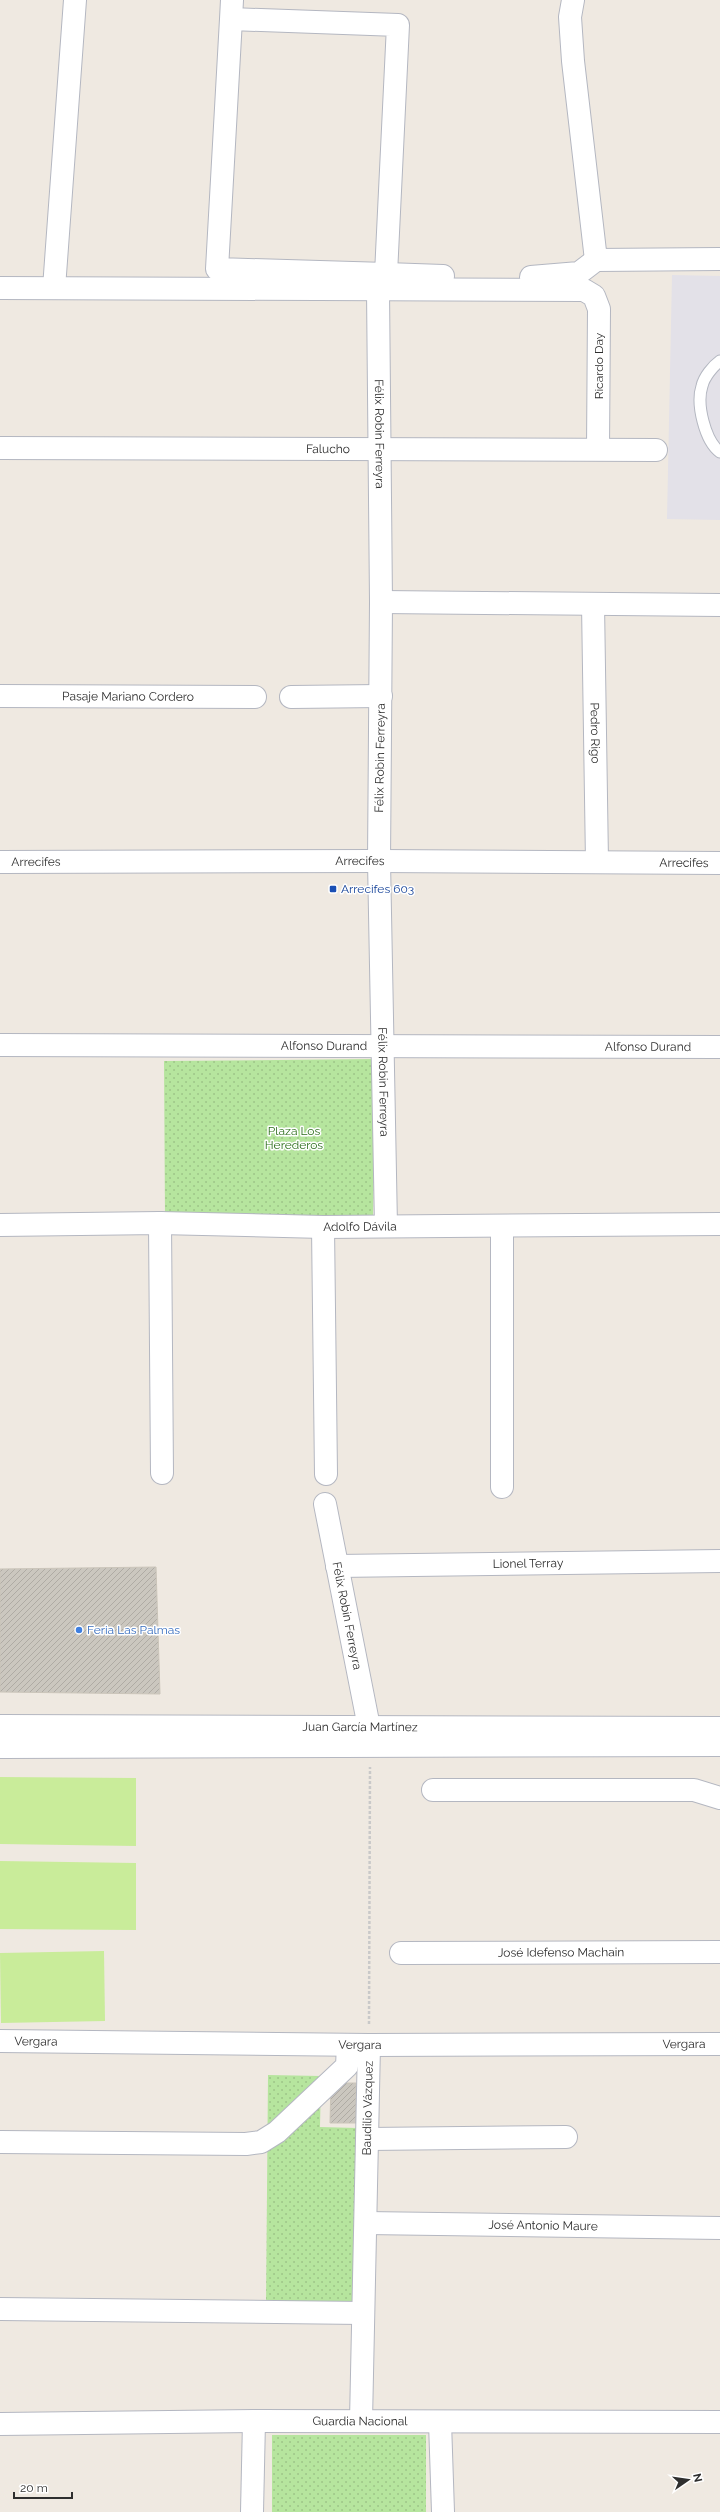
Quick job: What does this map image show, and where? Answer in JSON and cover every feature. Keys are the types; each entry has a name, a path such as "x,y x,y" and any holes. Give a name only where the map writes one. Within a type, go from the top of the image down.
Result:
{"street":[{"path":"54,288 74,0"},
{"path":"573,0 570,17 573,61 596,260"},
{"path":"232,10 217,269 382,282"},
{"name":"Félix Robin Ferreyra","path":"232,10 398,25 382,282 380,450 381,696 379,860 386,1226"},
{"path":"0,288 382,282 526,278 579,273 596,260 720,259"},
{"name":"Ricardo Day","path":"382,282 584,290 594,296 600,309 598,449"},
{"name":"Falucho","path":"0,448 656,450"},
{"path":"381,602 720,605"},
{"name":"Pedro Rigo","path":"593,604 597,862"},
{"name":"Pasaje Mariano Cordero","path":"0,696 255,697"},
{"path":"291,697 381,696"},
{"name":"Arrecifes","path":"0,862 379,860 720,863"},
{"name":"Alfonso Durand","path":"0,1045 383,1044 720,1047"},
{"path":"160,1223 162,1473"},
{"name":"Adolfo Dávila","path":"0,1225 160,1223 323,1226 720,1224"},
{"path":"323,1226 326,1474"},
{"path":"502,1226 502,1487"},
{"name":"Félix Robin Ferreyra","path":"325,1504 370,1737"},
{"name":"Lionel Terray","path":"337,1566 720,1561"},
{"name":"Juan García Martínez","path":"0,1726 370,1737 720,1745"},
{"name":"Juan García Martínez","path":"0,1747 720,1728"},
{"path":"433,1790 694,1790 720,1798"},
{"name":"José Idefenso Machain","path":"401,1953 720,1952"},
{"name":"Vergara","path":"0,2041 358,2045 720,2044"},
{"path":"0,2142 246,2144 261,2142 277,2132 347,2066 358,2045"},
{"name":"Baudilio Vázquez","path":"358,2045 368,2139 361,2421"},
{"path":"368,2139 566,2137"},
{"name":"José Antonio Maure","path":"366,2223 720,2228"},
{"path":"0,2309 363,2312"},
{"path":"252,2512 254,2421"},
{"name":"Guardia Nacional","path":"0,2424 254,2421 720,2422"},
{"path":"440,2422 443,2512"}],"lane":[{"path":"720,361 715,364 702,386 700,411 708,436 720,452"}],"path":[{"name":"Baudilio Vázquez","path":"358,2045 370,1737"}],"shaded area":[{"path":"672,275 720,276 720,520 667,519"}],"green space":[{"name":"Plaza Los Herederos","path":"376,1059 373,1215 165,1218 164,1061"},
{"path":"0,1777 136,1778 136,1846 0,1844"},
{"path":"0,1861 136,1863 136,1930 0,1929"},
{"path":"104,1951 105,2021 1,2023 0,1953"},
{"path":"268,2075 321,2076 320,2127 357,2128 355,2308 266,2307"},
{"path":"272,2435 426,2435 426,2512 272,2512"}],"building":[{"name":"Feria Las Palmas","path":"156,1567 160,1694 0,1692 0,1569"},
{"path":"331,2083 356,2083 356,2123 330,2123"}],"place":[{"name":"Arrecifes 603","path":"333,889"},
{"name":"Feria Las Palmas","path":"79,1630"}]}
